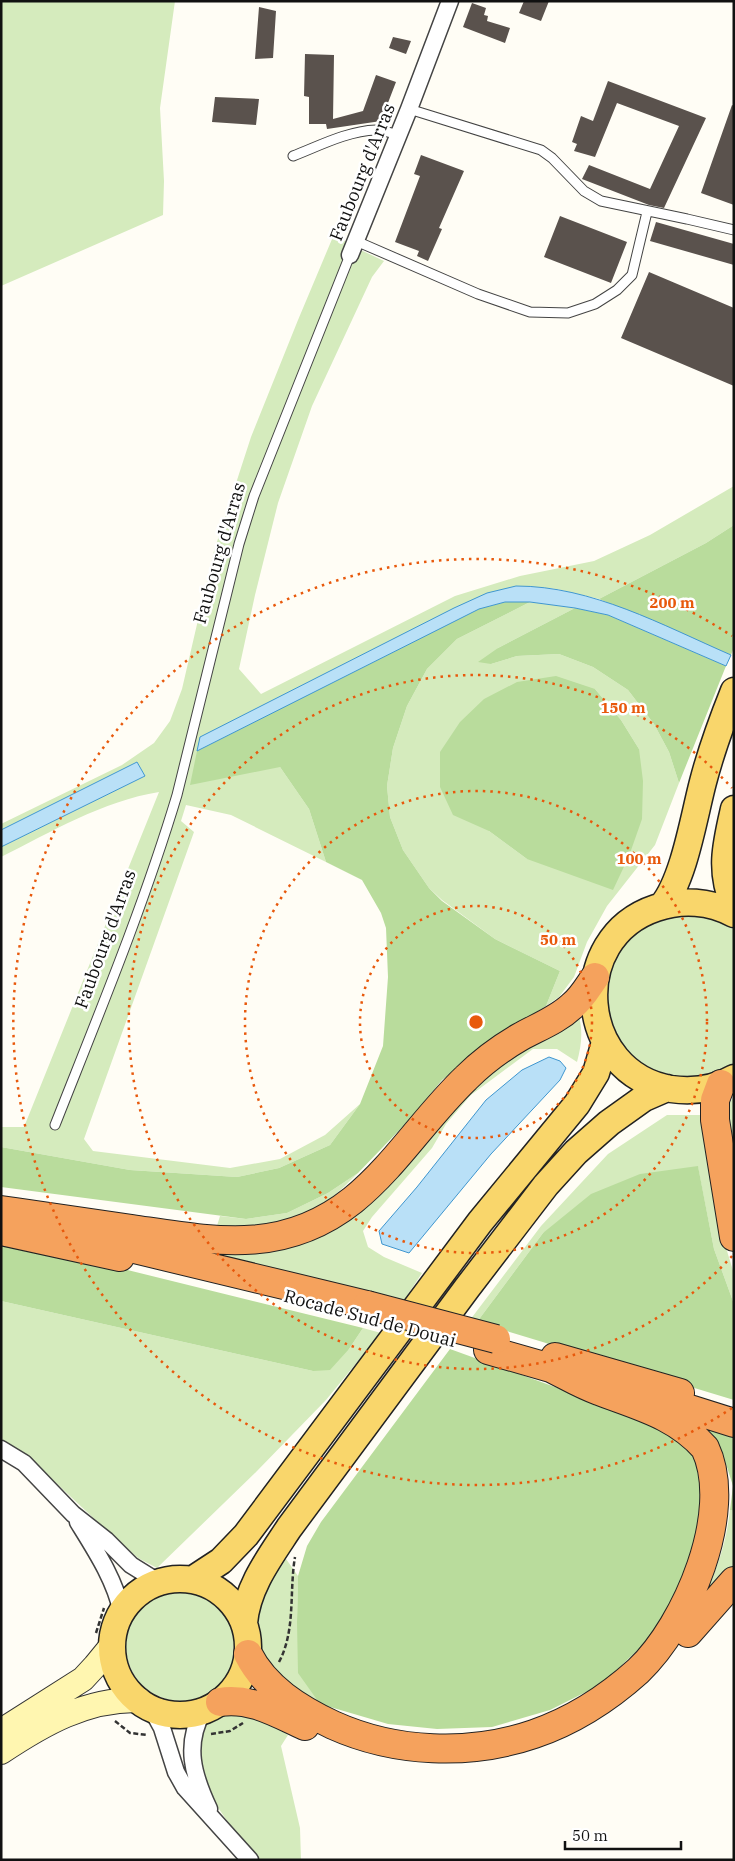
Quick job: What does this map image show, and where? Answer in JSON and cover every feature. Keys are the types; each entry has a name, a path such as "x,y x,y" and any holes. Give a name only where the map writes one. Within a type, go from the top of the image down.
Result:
{"highway":[{"path":"1,1210 217,1240 259,1240 286,1235 300,1230 334,1213 354,1198 386,1168 466,1078 498,1051 566,1011 585,992 596,976"},
{"path":"727,1081 715,1100 715,1114 734,1238"},
{"name":"Rocade Sud de Douai","path":"1,1219 152,1253 734,1409"},
{"name":"Rocade Sud de Douai","path":"1,1231 363,1310"},
{"name":"Rocade Sud de Douai","path":"492,1345 552,1368 734,1423"},
{"path":"248,1654 258,1671 274,1688 293,1703 322,1719 342,1729 371,1738 400,1745 432,1748 478,1747 536,1733 563,1722 592,1706 638,1670 659,1649 678,1625 708,1572 718,1546 722,1527 725,1504 723,1483 716,1464 706,1448 678,1424 651,1410 586,1386 552,1368"},
{"path":"211,1706 233,1701 255,1704 332,1738 377,1754 406,1759 436,1761 468,1761 496,1757 561,1737 597,1718 624,1700 657,1669 734,1580"}],"main road":[{"path":"662,906 670,893 683,859 713,748 734,691"},
{"path":"734,809 727,842 724,872 734,905"},
{"path":"727,1081 688,1090 667,1088 645,1081 626,1068 611,1052 596,1021 593,999 596,976 603,955 615,936 631,921 651,909 685,902 697,902 734,914"},
{"path":"192,1580 221,1561 246,1535 466,1240 577,1104 596,1073 605,1042"},
{"path":"244,1623 245,1612 251,1593 281,1540 524,1212 566,1162 587,1142 634,1104 667,1088"},
{"path":"1,1752 65,1715 104,1703 145,1704 177,1715 190,1714 211,1706 229,1694 245,1667 248,1641 244,1623 238,1610 224,1595 212,1587 192,1580 160,1583 141,1592 130,1601 122,1613 116,1625 113,1644 115,1663 119,1675 129,1692 145,1704"},
{"path":"1,1731 83,1679 113,1644"}],"street":[{"name":"Faubourg d'Arras","path":"353,248 399,135 450,1"},
{"path":"1,1449 31,1469 73,1514 106,1540 138,1571 160,1583"},
{"path":"73,1514 113,1583 119,1597 122,1613"},
{"path":"145,1704 162,1728 176,1772 185,1788 250,1860"},
{"path":"211,1706 197,1721 193,1735 193,1760 199,1786 215,1822"}],"lane":[{"path":"409,109 541,150 552,158 578,185 592,196 609,204 734,230"},
{"path":"293,156 343,137 366,131 379,130 399,135"},
{"path":"353,248 530,312 568,313 596,304 617,290 632,275 647,212"},
{"name":"Faubourg d'Arras","path":"55,1125 123,955 166,832 177,795 239,544 254,496 353,248"}],"green space":[{"path":"1,1 175,1 160,108 164,181 163,215 1,286"},
{"path":"335,232 348,244 384,261 372,277 312,406 278,503 239,669 261,694 455,596 520,576 594,561 650,535 734,486 734,525 706,543 599,599 557,589 516,586 280,767 309,809 326,862 231,815 186,805 181,821 194,832 84,1139 93,1151 230,1168 280,1159 325,1135 360,1104 330,1145 279,1168 237,1177 130,1170 1,1147 1,1127 24,1127 159,792 138,796 98,810 1,857 1,847 145,776 137,762 1,830 1,824 122,765 154,743 170,721 182,689 214,551 251,437"},
{"path":"734,525 734,647 731,655 599,599 706,543"},
{"path":"505,602 530,602 457,639 427,669 407,706 393,748 387,786 390,817 403,850 429,888 442,901 495,939 560,971 546,1006 498,1037 442,1080 409,1120 358,1173 328,1193 287,1213 246,1219 1,1187 1,1147 130,1170 237,1177 279,1168 330,1145 360,1104 383,1046 388,977 386,928 381,913 362,880 326,862 309,809 280,767 190,785 197,751 479,609"},
{"path":"530,602 575,608 498,648 491,664 517,656 559,654 593,667 628,690 654,724 669,752 679,783 655,845 607,906 587,942 574,977 559,997 546,1006 560,971 495,939 442,900 429,888 403,850 390,817 387,786 393,748 407,706 427,669 457,639","holes":["595,689 621,720 639,749 527,859 489,831"]},
{"path":"575,608 608,615 726,666 679,783 669,752 654,724 628,690 593,667 559,654 517,656 491,664 478,662 498,648"},
{"path":"556,676 595,689 621,720 639,749 643,781 642,819 629,856 613,890 527,859 489,831 453,815 440,787 440,752 460,722 484,699 517,682"},
{"path":"693,915 715,920 734,929 734,1064 718,1072 691,1077 663,1074 639,1061 629,1052 613,1029 608,1016 607,984 615,961 634,935 663,919"},
{"path":"578,1012 581,1037 577,1062 557,1049 533,1049 471,1095 446,1124 432,1148 372,1217 363,1231 368,1247 384,1257 422,1273 403,1302 165,1247 283,1246 465,1090"},
{"path":"734,1097 734,1160 726,1119 727,1111"},
{"path":"667,1115 702,1115 717,1218 734,1274 734,1304 714,1249 698,1167 543,1233 477,1322 470,1320 541,1226 608,1154"},
{"path":"698,1166 714,1249 734,1304 734,1400 477,1322 543,1233 591,1194 640,1174"},
{"path":"358,1173 330,1199 304,1214 276,1223 216,1229 220,1216 246,1219 287,1213 328,1193"},
{"path":"1,1240 363,1328 349,1349 330,1370 313,1371 1,1301"},
{"path":"1,1301 313,1371 349,1349 363,1328 381,1333 326,1400 257,1471 157,1568 138,1558 23,1452 1,1442"},
{"path":"450,1349 649,1421 675,1436 695,1455 710,1498 688,1585 649,1639 602,1684 550,1710 492,1727 437,1729 388,1724 320,1704 298,1673 298,1576 307,1546 321,1522"},
{"path":"697,1418 734,1430 734,1511 730,1510 733,1486 726,1464"},
{"path":"730,1510 734,1511 734,1567 707,1598 705,1594 721,1553"},
{"path":"284,1556 298,1576 297,1622 320,1704 290,1689 260,1658 256,1632 257,1609"},
{"path":"181,1591 202,1595 220,1607 232,1625 236,1646 232,1667 220,1685 202,1697 181,1701 160,1697 142,1685 130,1667 126,1646 130,1625 142,1607 160,1595"},
{"path":"257,1713 288,1735 281,1746 300,1828 301,1860 260,1860 230,1825 210,1796 200,1765 199,1740 207,1724 220,1715"}],"water":[{"path":"516,586 544,588 599,600 653,620 731,655 726,666 608,615 530,602 505,602 479,609 197,751 200,737 454,608 487,593"},
{"path":"137,762 145,776 1,847 1,830"},
{"path":"549,1057 560,1061 566,1068 560,1080 491,1154 409,1253 382,1244 379,1231 417,1187 486,1100 522,1070"}],"building":[{"path":"524,1 549,1 541,21 519,13"},
{"path":"472,3 486,8 484,15 488,16 487,21 510,28 505,43 463,27"},
{"path":"259,7 276,11 273,58 255,59"},
{"path":"393,37 411,41 406,54 389,48"},
{"path":"305,54 334,55 333,119 363,111 376,75 396,82 381,121 327,129 326,124 309,124 309,97 304,96"},
{"path":"608,81 706,118 664,208 649,205 582,179 589,165 650,189 679,126 617,103 595,157 574,151 577,144 572,142 581,116 593,121"},
{"path":"215,97 259,99 256,125 212,122"},
{"path":"732,105 734,106 734,205 701,193"},
{"path":"421,155 464,171 439,228 442,229 428,261 417,256 419,251 395,242 420,176 414,174"},
{"path":"560,216 627,242 611,283 544,257"},
{"path":"656,222 734,244 734,265 650,241"},
{"path":"649,272 734,308 734,386 621,338"}]}
